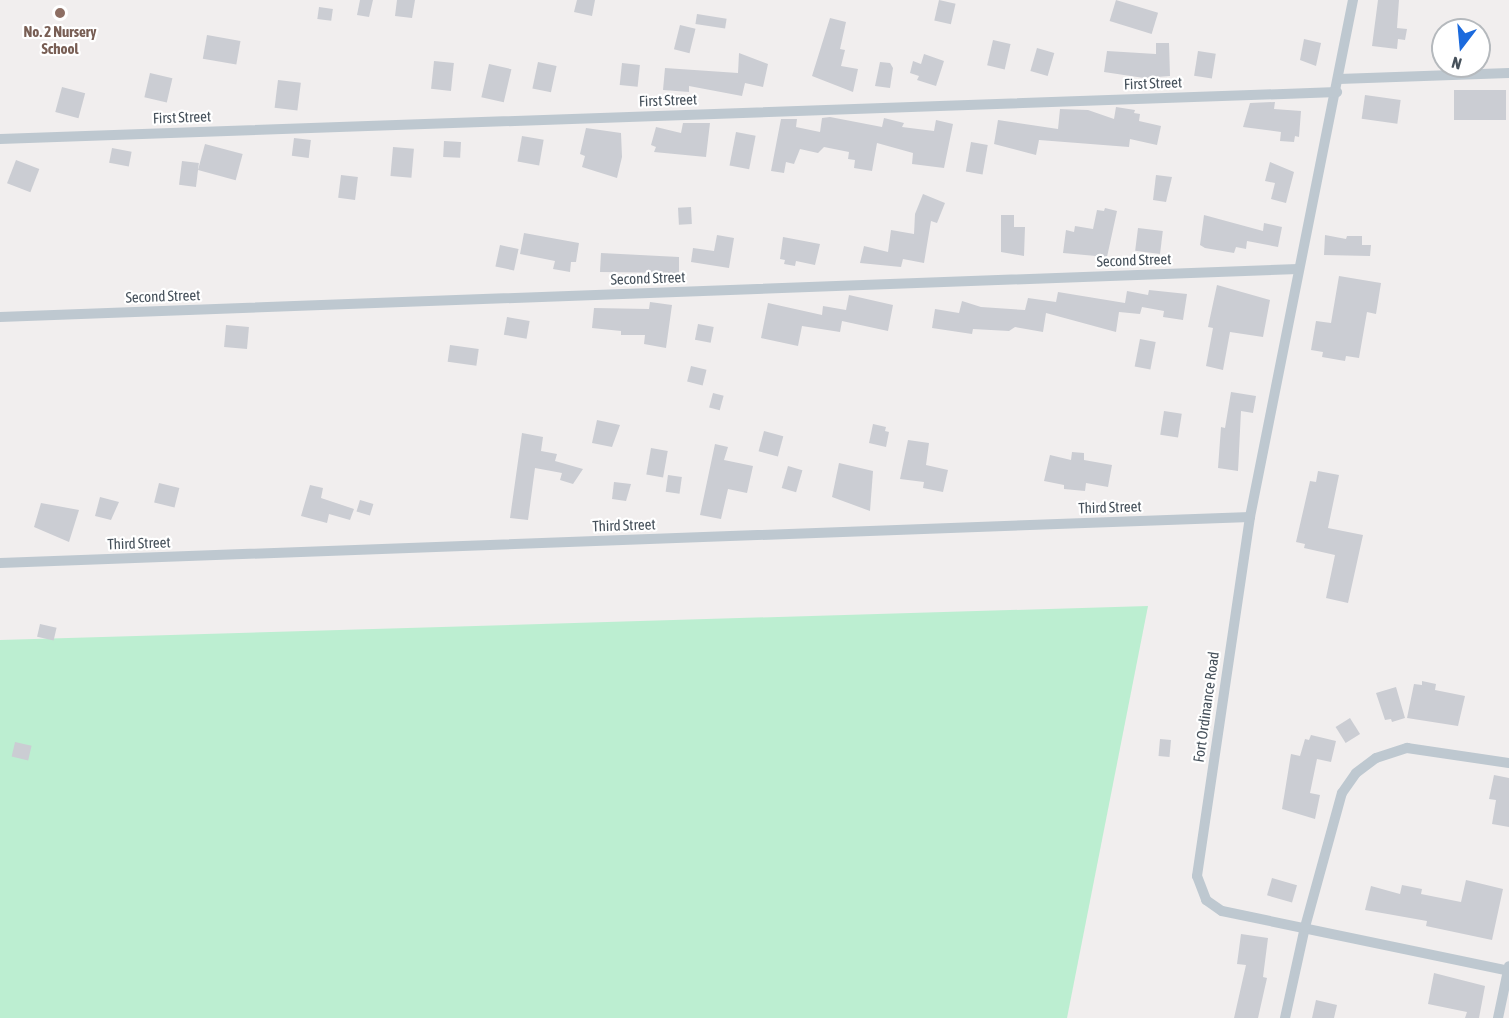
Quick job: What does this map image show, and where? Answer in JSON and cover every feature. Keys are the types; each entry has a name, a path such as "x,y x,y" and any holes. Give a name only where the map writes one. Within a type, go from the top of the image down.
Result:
{"street":[{"name":"Fort Ordinance Road","path":"1305,927 1222,911 1206,900 1197,876 1250,517 1353,0"},
{"path":"1339,79 1509,73"},
{"name":"First Street","path":"0,139 1336,92"},
{"name":"Second Street","path":"0,317 1298,269"},
{"name":"Third Street","path":"0,563 1250,517"},
{"path":"1285,1018 1305,927 1342,793 1356,773 1376,758 1407,748 1509,763"},
{"path":"1305,927 1508,969 1498,1018"}],"green space":[{"path":"1148,606 1067,1018 0,1018 0,640"}],"building":[{"path":"360,0 373,0 369,17 357,15"},
{"path":"397,0 415,0 412,18 395,16"},
{"path":"577,0 595,0 592,16 574,12"},
{"path":"939,0 956,4 951,24 934,20"},
{"path":"1116,0 1158,13 1152,34 1110,21"},
{"path":"1378,0 1399,0 1397,28 1407,29 1405,40 1398,39 1397,49 1372,46"},
{"path":"319,7 333,9 331,21 317,19"},
{"path":"697,14 727,19 725,29 695,24"},
{"path":"830,18 846,22 840,49 845,50 841,66 858,69 853,92 812,76"},
{"path":"680,25 696,29 689,53 674,49"},
{"path":"207,35 240,41 236,65 203,59"},
{"path":"1304,39 1321,43 1316,66 1300,60"},
{"path":"993,40 1011,44 1005,69 987,65"},
{"path":"1156,43 1169,43 1170,76 1144,78 1104,72 1107,51 1156,54"},
{"path":"1037,48 1054,53 1048,76 1030,71"},
{"path":"1198,51 1216,54 1212,79 1194,76"},
{"path":"739,53 768,64 763,87 745,83 742,96 689,86 689,92 663,90 665,68 738,73"},
{"path":"924,54 944,61 936,86 917,80 919,76 910,73 913,61 921,64"},
{"path":"434,61 454,63 451,91 431,89"},
{"path":"538,62 557,66 551,92 532,88"},
{"path":"880,62 890,63 893,68 890,88 875,86"},
{"path":"622,63 640,65 638,87 620,85"},
{"path":"489,64 511,69 504,102 481,97"},
{"path":"150,73 172,78 167,103 144,97"},
{"path":"278,80 301,83 297,111 275,108"},
{"path":"62,87 85,93 78,118 55,112"},
{"path":"1454,90 1506,90 1506,120 1454,120"},
{"path":"1365,95 1401,100 1397,124 1362,119"},
{"path":"1275,102 1274,109 1301,111 1299,137 1295,136 1294,142 1280,141 1281,132 1243,127 1250,103"},
{"path":"1116,107 1135,110 1134,113 1140,114 1139,121 1161,126 1157,145 1130,139 1129,147 1039,140 1036,155 994,144 998,120 1058,129 1060,109 1088,110 1114,119"},
{"path":"830,117 882,127 884,118 904,123 902,127 934,131 936,120 953,124 944,168 912,164 913,153 877,143 872,171 854,168 855,160 848,159 849,152 824,147 818,153 800,149 794,164 786,162 784,173 771,171 781,119 797,119 796,127 820,132 822,118"},
{"path":"683,123 710,123 706,157 654,152 656,147 651,145 656,127 681,133"},
{"path":"586,128 621,133 622,157 617,178 582,167 585,156 580,154"},
{"path":"736,132 756,136 749,169 730,165"},
{"path":"522,136 544,140 539,165 517,162"},
{"path":"294,138 311,140 309,158 292,156"},
{"path":"444,141 461,142 460,158 443,157"},
{"path":"971,142 988,145 983,174 966,172"},
{"path":"205,144 243,154 236,180 198,170"},
{"path":"393,147 414,149 411,178 390,176"},
{"path":"112,148 132,152 129,167 109,163"},
{"path":"16,160 39,169 30,192 7,183"},
{"path":"182,161 199,163 196,187 179,185"},
{"path":"1270,162 1294,172 1286,203 1271,199 1275,183 1265,181"},
{"path":"341,175 358,177 355,200 338,198"},
{"path":"1156,175 1172,177 1166,202 1153,200"},
{"path":"923,194 945,203 937,223 931,221 924,263 903,259 901,267 860,263 864,246 888,252 891,230 914,234 915,214"},
{"path":"691,207 692,224 679,225 678,208"},
{"path":"1105,208 1117,211 1107,257 1063,253 1066,230 1074,232 1075,226 1093,229 1097,210 1104,211"},
{"path":"1001,215 1014,215 1014,227 1025,227 1024,256 1001,252"},
{"path":"1204,215 1263,231 1264,223 1282,227 1278,247 1247,241 1246,249 1236,247 1234,253 1205,248 1200,245"},
{"path":"1138,228 1163,231 1160,254 1135,251"},
{"path":"524,233 579,243 576,262 571,262 570,272 553,269 555,261 520,254"},
{"path":"717,235 734,238 729,268 691,262 693,248 714,251"},
{"path":"1325,235 1346,239 1347,236 1362,236 1362,245 1371,245 1370,256 1324,255"},
{"path":"783,237 820,244 815,265 796,261 795,266 784,264 785,260 780,259"},
{"path":"500,245 519,249 514,270 495,267"},
{"path":"601,253 679,257 679,273 600,272"},
{"path":"1339,276 1381,283 1376,314 1367,312 1359,358 1346,356 1345,361 1322,357 1323,352 1311,350 1316,321 1331,323"},
{"path":"1217,285 1270,300 1263,337 1230,332 1223,370 1206,366 1213,328 1208,327"},
{"path":"1149,290 1187,294 1183,320 1163,317 1164,311 1142,307 1140,314 1119,312 1116,332 1046,313 1043,332 1015,327 1009,331 973,329 972,334 932,328 935,309 959,313 962,301 981,307 1025,310 1028,298 1056,302 1058,292 1125,303 1127,291 1148,295"},
{"path":"849,295 893,305 888,331 842,321 840,332 802,326 798,346 761,338 768,303 822,315 823,306 846,310"},
{"path":"650,302 672,305 666,348 644,344 645,335 621,335 621,331 592,328 594,308 649,309"},
{"path":"507,317 530,321 527,339 504,335"},
{"path":"698,324 714,327 711,343 695,340"},
{"path":"226,325 249,327 247,349 224,347"},
{"path":"1140,339 1156,342 1150,370 1135,366"},
{"path":"450,345 479,349 476,366 448,362"},
{"path":"691,366 707,370 703,385 687,382"},
{"path":"1231,392 1256,396 1253,413 1241,411 1238,471 1218,468 1221,427 1225,428"},
{"path":"713,393 724,396 720,410 709,407"},
{"path":"1164,411 1182,414 1178,438 1160,435"},
{"path":"597,420 620,425 612,447 592,443"},
{"path":"873,424 886,427 885,431 889,432 886,447 869,443"},
{"path":"764,431 783,436 778,456 759,451"},
{"path":"522,433 543,437 541,451 557,454 555,461 583,469 573,484 560,480 562,473 535,468 528,520 510,518"},
{"path":"908,440 929,443 926,465 948,470 943,492 923,488 924,482 900,479"},
{"path":"715,444 728,447 724,460 753,466 747,493 728,489 721,519 700,515"},
{"path":"651,448 668,451 663,478 646,475"},
{"path":"1072,452 1084,453 1084,460 1112,465 1108,487 1086,483 1085,491 1064,489 1064,485 1044,481 1050,455 1071,460"},
{"path":"839,463 873,471 870,511 832,497"},
{"path":"788,466 802,470 796,492 782,488"},
{"path":"1318,471 1339,475 1328,528 1363,535 1348,603 1326,598 1335,555 1304,548 1305,544 1296,542 1310,481 1316,482"},
{"path":"668,475 682,477 679,494 666,492"},
{"path":"614,482 631,484 626,501 612,499"},
{"path":"159,483 179,488 175,507 154,502"},
{"path":"310,485 323,488 321,498 354,509 350,520 329,514 327,523 301,516"},
{"path":"100,497 119,502 111,520 95,516"},
{"path":"360,500 373,504 370,516 356,511"},
{"path":"41,503 79,510 69,542 34,527"},
{"path":"40,624 57,628 54,640 37,637"},
{"path":"1422,681 1436,684 1435,690 1465,696 1458,726 1407,718 1414,684 1422,685"},
{"path":"1396,687 1405,718 1392,722 1391,719 1385,720 1376,693"},
{"path":"1350,718 1360,734 1346,743 1336,727"},
{"path":"1311,735 1336,741 1331,762 1317,759 1310,793 1320,795 1315,819 1282,809 1291,754 1300,756 1305,739 1309,740"},
{"path":"1160,739 1171,740 1169,757 1159,756"},
{"path":"15,742 32,746 28,760 12,757"},
{"path":"1494,775 1509,778 1509,827 1492,824 1496,800 1489,799"},
{"path":"1272,878 1297,885 1292,902 1267,895"},
{"path":"1466,880 1503,889 1492,940 1426,926 1427,921 1365,910 1371,886 1400,894 1402,885 1422,889 1421,894 1461,902"},
{"path":"1241,934 1268,938 1263,977 1267,978 1258,1018 1234,1018 1246,965 1237,964"},
{"path":"1434,973 1485,986 1479,1018 1465,1018 1467,1012 1428,1004"},
{"path":"1316,1000 1337,1005 1334,1018 1312,1018"}],"place":[{"name":"No. 2 Nursery School","path":"60,13"}]}
